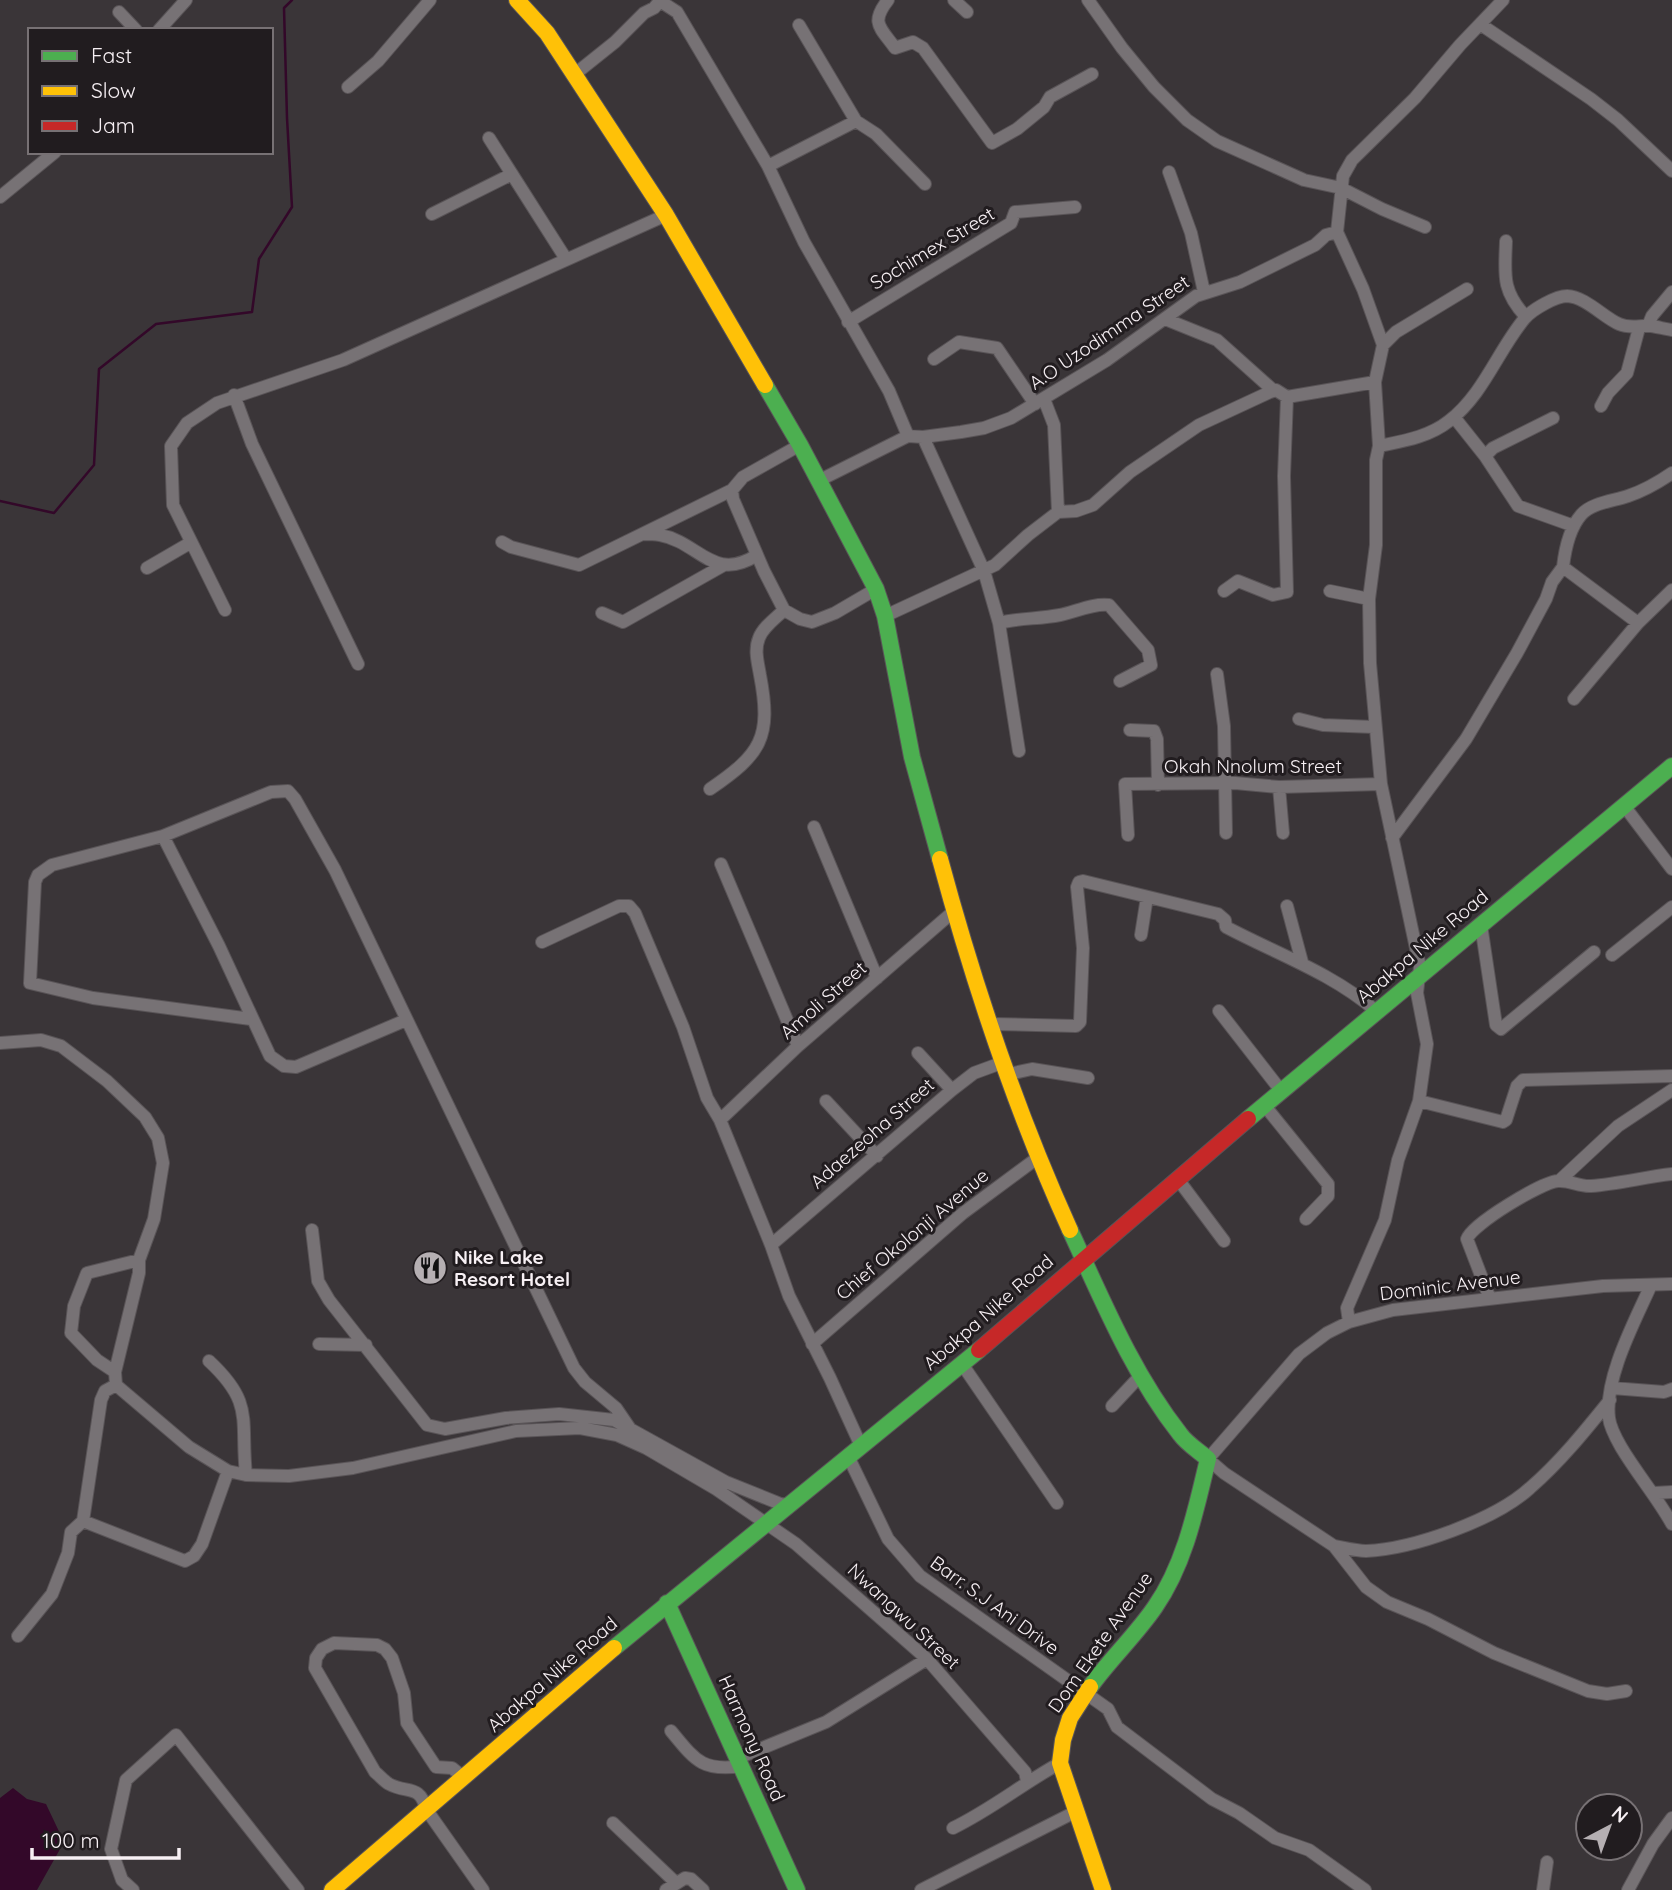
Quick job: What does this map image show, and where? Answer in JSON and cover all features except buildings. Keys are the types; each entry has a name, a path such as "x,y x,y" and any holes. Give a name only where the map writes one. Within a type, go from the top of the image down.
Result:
{"main road":[{"path":"517,0 547,33 666,215 800,445 876,589 885,616 912,757 954,911 1050,1186 1107,1311 1142,1375 1181,1436 1208,1460"},
{"name":"Abakpa Nike Road","path":"332,1890 667,1603 767,1525 962,1364 1177,1178 1672,766"},
{"name":"Dom Ekete Avenue","path":"1103,1890 1060,1763 1065,1729 1085,1694 1156,1606 1184,1549 1208,1460"},
{"name":"Harmony Road","path":"667,1603 797,1890"}],"street":[{"path":"161,28 186,0"},
{"path":"348,87 377,61 430,0"},
{"path":"888,0 879,12 878,25 895,48 913,42 923,48 992,143 1017,129 1044,107 1050,97 1091,74"},
{"path":"954,0 968,12"},
{"path":"1088,0 1154,88 1187,120 1217,141 1304,180 1341,188 1425,227"},
{"path":"1349,1322 1347,1308 1385,1220 1398,1160 1419,1101 1427,1044 1417,993 1420,967 1381,784 1374,727 1369,599 1376,545 1376,460 1379,446 1375,382 1383,345 1363,289 1337,232 1341,188 1343,176 1352,160 1415,97 1503,0"},
{"path":"575,74 660,1 677,12 684,22 768,166 804,242 889,391 908,436 818,481"},
{"path":"118,12 134,28"},
{"path":"1480,24 1619,120 1672,172"},
{"path":"799,25 856,121 876,134 925,184"},
{"path":"768,166 856,121"},
{"path":"489,138 566,260"},
{"path":"0,197 53,154"},
{"path":"1169,172 1191,233 1204,292"},
{"path":"432,214 512,174"},
{"name":"Sochimex Street","path":"848,322 1011,223 1015,212 1075,207"},
{"path":"225,610 173,505 171,446 187,423 203,410 234,395 271,386 343,360 666,215"},
{"name":"A.O Uzodimma Street","path":"908,436 923,437 984,428 1011,418 1107,360 1204,292 1240,282 1315,245 1326,235 1337,232"},
{"path":"1506,241 1503,268 1506,280 1514,304 1526,317"},
{"path":"1383,345 1396,332 1468,289"},
{"path":"1601,406 1608,393 1627,373 1644,327 1672,292"},
{"path":"1379,446 1411,440 1439,428 1454,417 1489,376 1526,317 1555,299 1567,296 1622,325 1672,330"},
{"path":"1165,319 1217,340 1274,391 1287,397 1375,382"},
{"path":"934,359 960,342 997,348 1040,402 1054,425 1058,512"},
{"path":"885,616 995,565 1058,512 1076,511 1093,505 1130,472 1199,425 1274,391"},
{"path":"234,395 253,444 358,664"},
{"path":"1224,591 1238,581 1273,595 1287,592 1284,476 1287,397"},
{"path":"1454,417 1485,456 1518,506 1574,526"},
{"path":"1485,456 1493,448 1553,418"},
{"path":"923,437 984,571 999,623 1019,751"},
{"path":"502,542 511,547 579,565 732,490 743,477 800,445"},
{"path":"1638,623 1568,571 1565,549 1582,513 1592,507 1630,495 1672,473"},
{"path":"732,490 733,499 757,555 784,610 812,622 876,589"},
{"path":"642,534 661,535 724,565 740,565 757,555"},
{"path":"147,568 190,543"},
{"path":"602,613 623,622 724,565"},
{"path":"1392,838 1466,740 1517,653 1546,599 1552,582 1568,571"},
{"path":"1574,699 1638,623 1672,590"},
{"path":"1330,591 1369,599"},
{"path":"999,623 1109,605 1148,650 1151,659 1151,665 1146,670 1121,681"},
{"path":"710,789 741,768 761,738 764,729 763,692 756,656 757,644 759,635 784,610"},
{"path":"1217,674 1224,726 1226,833"},
{"path":"1299,719 1323,725 1374,727"},
{"path":"1129,730 1154,731 1157,739 1158,785"},
{"name":"Okah Nnolum Street","path":"1128,835 1125,784 1224,783 1279,787 1381,784"},
{"path":"1279,787 1283,833"},
{"path":"251,1019 93,998 30,984 35,882 38,875 52,865 163,836 271,792 288,791 335,870 575,1368 585,1382 616,1408 633,1433"},
{"path":"1625,807 1672,869"},
{"path":"814,827 877,978"},
{"path":"163,836 219,946 270,1056 284,1066 296,1067 406,1020"},
{"path":"721,864 798,1046"},
{"path":"992,1024 1076,1026 1080,1022 1083,948 1077,887 1079,882 1218,914 1226,927 1302,962 1362,998 1376,1011"},
{"path":"1141,935 1147,897"},
{"name":"Barr. S.J Ani Drive","path":"542,942 620,906 629,906 635,913 683,1027 707,1098 720,1120 771,1245 789,1296 830,1378 888,1539 920,1576 1108,1709 1117,1727 1212,1799 1239,1813 1275,1838 1309,1850 1365,1890"},
{"path":"1287,906 1302,962"},
{"path":"1612,955 1672,907"},
{"name":"Amoli Street","path":"720,1120 798,1046 954,911"},
{"path":"1481,925 1496,1025 1501,1029 1594,952"},
{"path":"1219,1011 1282,1092"},
{"path":"0,1043 41,1040 61,1046 107,1081 145,1117 158,1138 163,1163 154,1219 139,1260 139,1273 115,1379 104,1391 101,1400 83,1521 71,1532 68,1553 52,1594 18,1636"},
{"path":"918,1052 952,1090"},
{"name":"Adaezeoha Street","path":"771,1245 974,1073 1007,1068 1088,1077"},
{"path":"1419,1101 1503,1122 1517,1086 1523,1080 1672,1076"},
{"path":"1490,1300 1469,1247 1469,1233 1527,1195 1559,1181 1618,1126 1672,1090"},
{"path":"826,1101 877,1156"},
{"path":"1265,1106 1328,1184 1328,1196 1306,1219"},
{"name":"Chief Okolonji Avenue","path":"812,1345 962,1213 1040,1157"},
{"path":"1559,1181 1589,1186 1672,1174"},
{"path":"1177,1178 1224,1241"},
{"path":"312,1230 317,1281 424,1422 432,1427 445,1429 506,1418 559,1414 614,1420 633,1433 726,1482 786,1505 856,1449"},
{"name":"Nwangwu Street","path":"139,1260 87,1273 74,1306 71,1333 115,1379 189,1447 228,1471 246,1475 289,1476 353,1468 516,1431 580,1428 617,1435 646,1448 716,1489 796,1544 927,1660 1025,1772 1027,1781"},
{"name":"Dominic Avenue","path":"1208,1460 1299,1354 1327,1332 1349,1322 1393,1310 1603,1286 1672,1284"},
{"path":"1651,1285 1620,1354 1611,1394 1609,1419 1620,1446 1654,1493 1672,1524"},
{"path":"319,1344 366,1345"},
{"path":"209,1361 233,1386 240,1399 246,1475"},
{"path":"962,1364 1057,1503"},
{"path":"1112,1406 1142,1375"},
{"path":"1611,1394 1664,1392 1672,1389"},
{"path":"1334,1546 1363,1551 1426,1541 1507,1505 1530,1489 1580,1438 1611,1394"},
{"path":"1208,1460 1334,1546 1366,1587 1387,1602 1428,1619 1494,1653 1588,1691 1607,1694 1626,1691"},
{"path":"83,1521 185,1561 194,1556 202,1544 228,1471"},
{"path":"1654,1493 1672,1492"},
{"path":"463,1777 452,1768 436,1767 407,1723 404,1693 392,1658 385,1649 377,1645 334,1643 322,1650 316,1658 315,1668 375,1772 389,1784 415,1791 421,1796 426,1810 482,1890"},
{"path":"671,1731 699,1762 714,1768 740,1762 825,1722 927,1660"},
{"path":"133,1890 122,1880 111,1849 126,1780 176,1735 298,1890"},
{"path":"953,1828 985,1812 1027,1781 1060,1763"},
{"path":"921,1890 1075,1812"},
{"path":"1628,1890 1653,1844 1672,1818"},
{"path":"612,1823 671,1886 685,1878 691,1879 703,1890"},
{"path":"1543,1890 1547,1862"}],"shaded area":[{"path":"13,1788 27,1799 46,1804 64,1842 37,1890 0,1890 0,1798"}],"waterway":[{"path":"0,501 54,513 94,465 99,369 156,324 252,312 259,259 292,207 284,8 292,0"}],"traffic: fast":[{"path":"765,385 876,589 885,616 912,757 940,859"},
{"path":"1248,1119 1672,766"},
{"path":"1070,1230 1119,1335 1147,1386 1183,1438 1208,1459 1188,1536 1174,1573 1148,1617 1090,1687"},
{"path":"614,1648 979,1350"},
{"path":"667,1603 797,1890"}],"traffic: slow":[{"path":"517,0 547,33 666,215 765,385"},
{"path":"940,859 967,953 1014,1094 1070,1230"},
{"path":"332,1890 614,1648"},
{"path":"1090,1687 1070,1718 1060,1763 1103,1890"}],"traffic: jam":[{"path":"979,1350 1248,1119"}],"place":[{"name":"Nike Lake Resort Hotel","path":"430,1268"}]}
